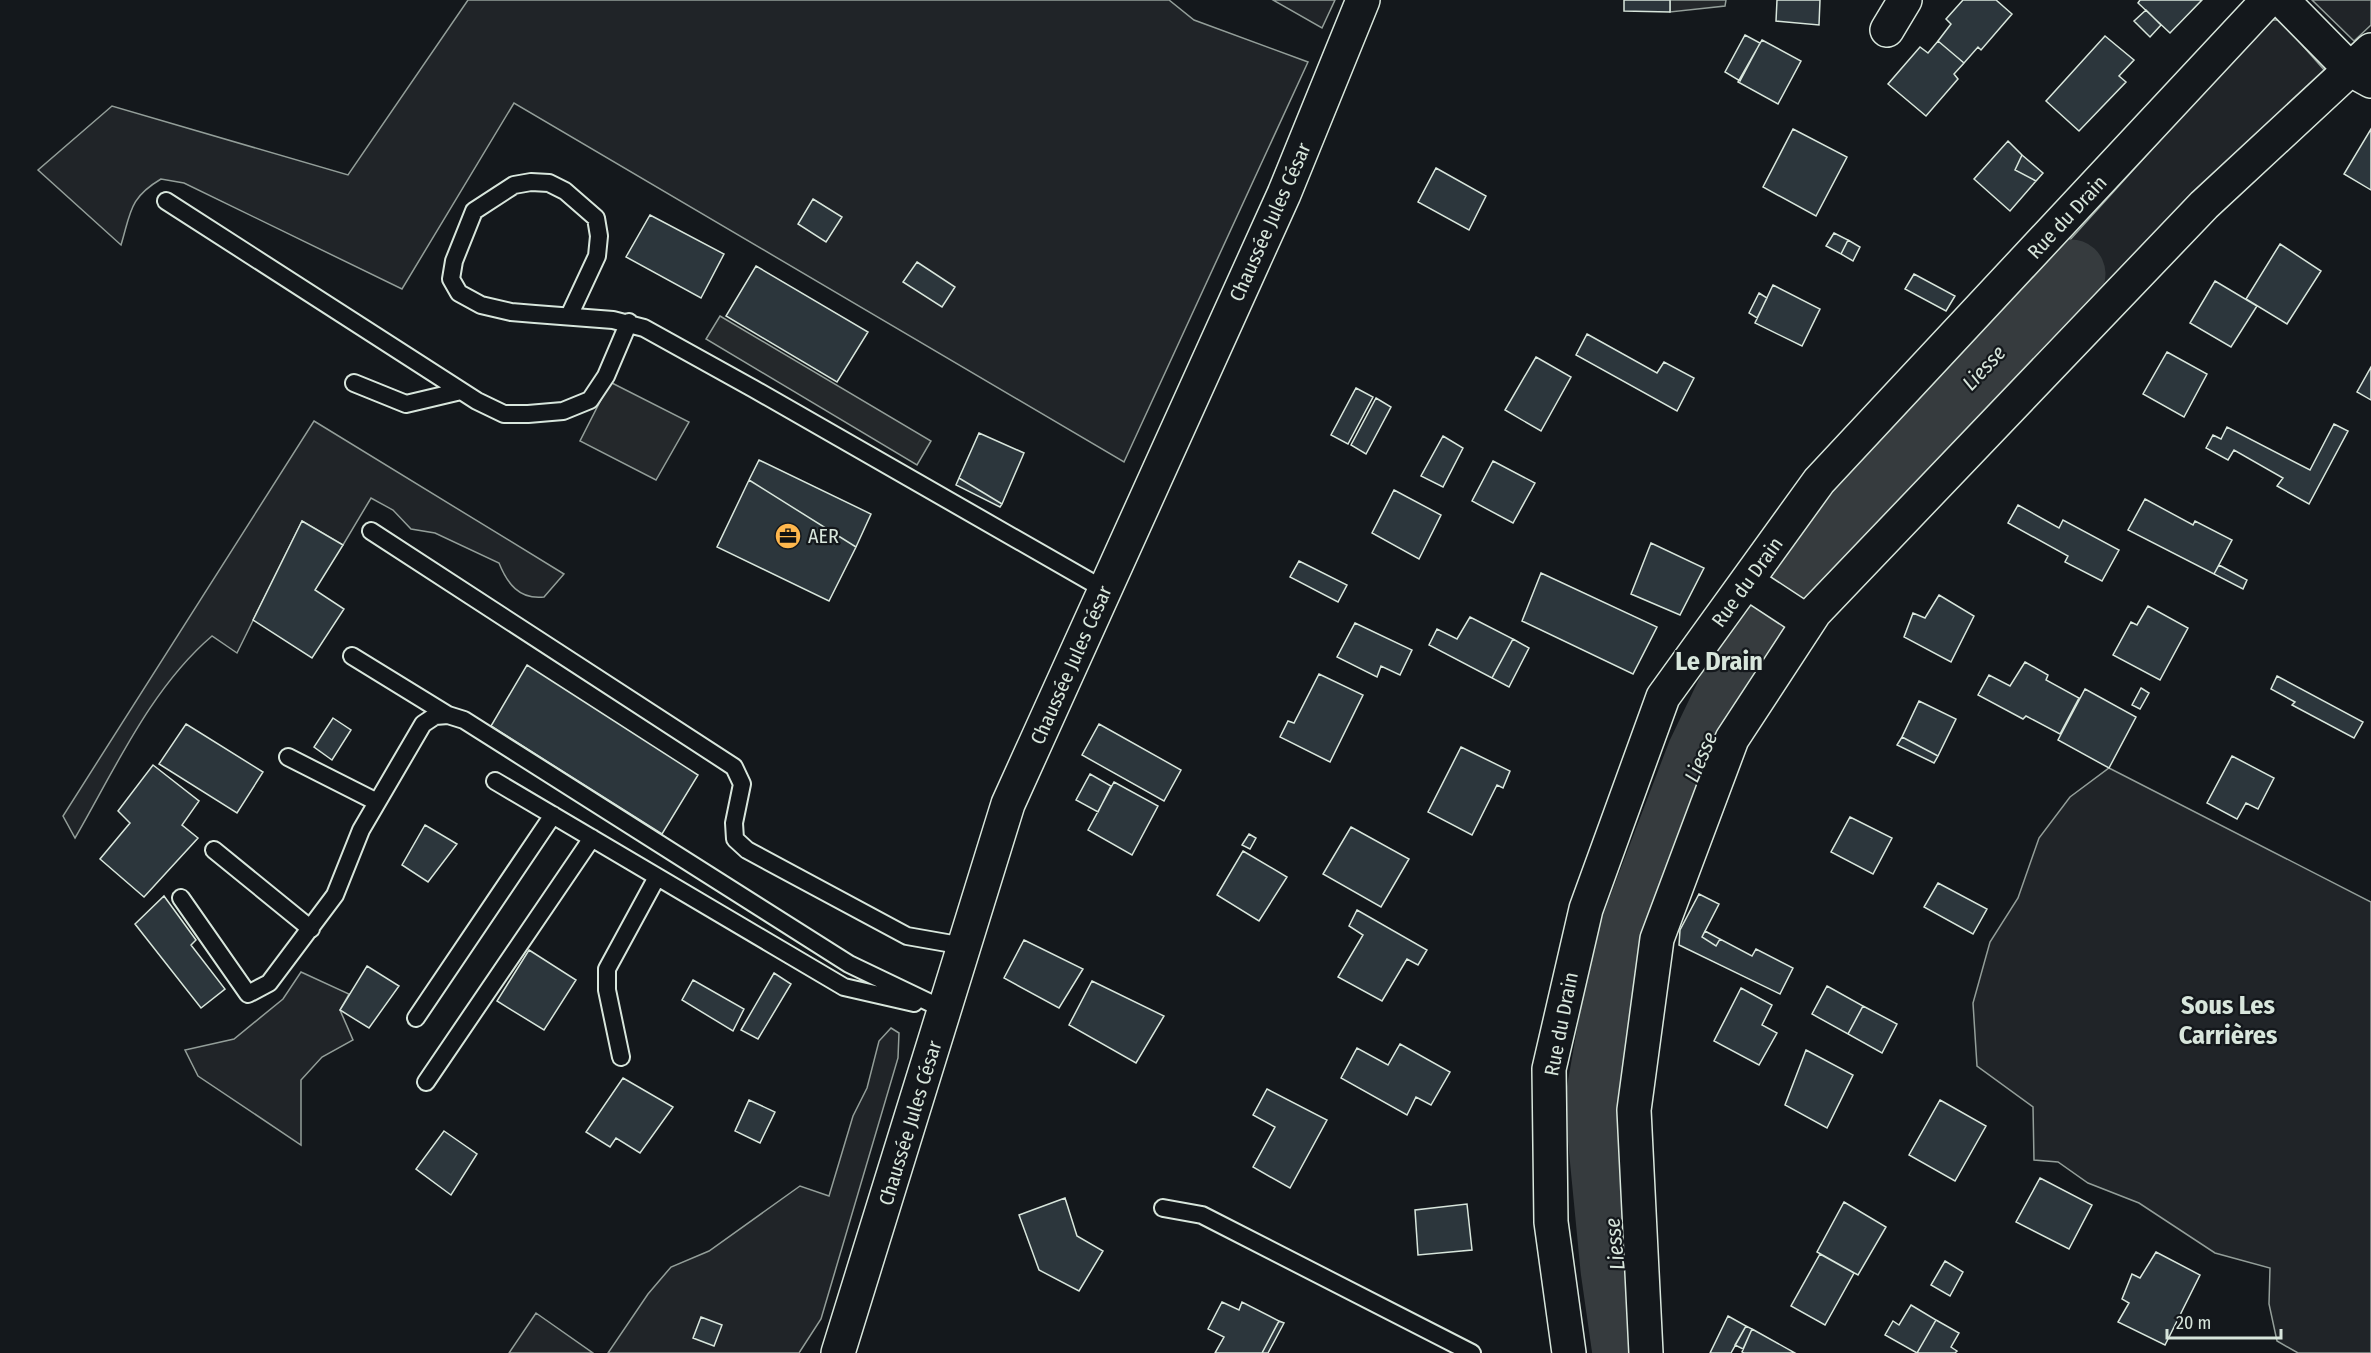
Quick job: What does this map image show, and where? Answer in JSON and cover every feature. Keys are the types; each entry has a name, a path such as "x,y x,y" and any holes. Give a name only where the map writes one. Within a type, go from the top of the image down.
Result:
{"street":[{"name":"Chaussée Jules César","path":"838,1353 1008,804 1284,194 1363,0"},
{"path":"1887,30 1905,0"},
{"name":"Rue du Drain","path":"1569,1353 1551,1222 1549,1069 1586,909 1663,697 1819,481 2268,0"},
{"path":"1646,1353 1634,1110 1657,939 1732,739 1808,622 1832,594 2204,205 2364,67 2282,0"},
{"path":"1747,582 1808,622"}],"lane":[{"path":"569,316 597,256 599,236 596,218 565,191 549,183 531,182 514,186 474,211 454,261 451,279 459,292 481,305 511,312 629,322 754,388 1105,590"},
{"path":"166,201 461,391 504,414 563,411 590,400 606,376 629,322"},
{"path":"354,383 406,404 461,391"},
{"path":"371,531 734,767 742,784 734,823 735,839 747,850 907,936 964,946"},
{"path":"352,656 448,715 464,720 849,964 945,1010"},
{"path":"181,898 248,994 269,982 335,895 361,830 423,724 435,716 448,715"},
{"path":"288,757 377,802"},
{"path":"495,781 844,987 945,1010"},
{"path":"416,1018 552,816"},
{"path":"426,1082 592,838"},
{"path":"214,850 311,929"},
{"path":"621,1057 608,990 607,969 657,877"},
{"path":"1162,1208 1202,1215 1472,1353"}],"shaded area":[{"path":"468,0 1169,0 1194,20 1308,62 1124,462 514,103 402,289 184,183 161,179 137,200 121,245 38,170 112,106 348,175"},
{"path":"1273,0 1335,0 1322,28"},
{"path":"1670,0 1726,0 1725,6 1670,12"},
{"path":"2312,0 2371,0 2371,25 2354,41"},
{"path":"2269,20 2280,20 2326,72 2086,302 2049,263"},
{"path":"720,316 931,441 917,465 706,339"},
{"path":"610,382 689,422 656,480 580,441"},
{"path":"314,421 564,574 544,597 528,596 515,589 499,563 435,533 411,529 393,510 371,498 343,545 302,521 237,653 212,636 190,657 152,705 75,838 63,816"},
{"path":"2109,768 2371,902 2371,1353 2298,1353 2277,1341 2269,1304 2270,1268 2215,1253 2139,1203 2088,1183 2058,1162 2034,1160 2033,1107 1977,1066 1973,1003 1990,942 2018,898 2039,838 2070,797"},
{"path":"301,972 349,994 340,1010 353,1040 322,1057 301,1080 301,1145 198,1076 185,1050 234,1039 283,999"},
{"path":"891,1028 899,1033 898,1058 821,1319 799,1353 608,1353 648,1294 671,1267 709,1251 800,1186 829,1196 853,1116 867,1088 879,1041"},
{"path":"536,1313 593,1353 509,1353"}],"building":[{"path":"1624,0 1670,0 1670,12 1624,11"},
{"path":"1777,0 1820,0 1819,25 1776,21"},
{"path":"1963,0 1996,0 2012,14 1981,50 1978,47 1964,63 1938,41 1951,24 1946,19"},
{"path":"2140,0 2202,0 2170,33 2138,3"},
{"path":"2146,10 2161,25 2150,37 2134,21"},
{"path":"1745,35 1760,43 1740,81 1725,72"},
{"path":"2105,36 2134,60 2119,76 2126,82 2079,131 2046,101"},
{"path":"1762,40 1801,61 1778,104 1738,82"},
{"path":"1938,41 1964,63 1954,74 1958,79 1926,116 1888,84 1920,47 1928,53"},
{"path":"1793,129 1847,157 1816,216 1763,187"},
{"path":"2371,129 2371,190 2344,174"},
{"path":"2008,141 2022,155 2015,170 2036,181 2010,211 1974,179"},
{"path":"2022,155 2043,173 2036,181 2015,170"},
{"path":"1436,168 1486,196 1469,230 1418,202"},
{"path":"813,199 842,217 826,242 798,224"},
{"path":"650,215 724,254 701,298 626,257"},
{"path":"1834,233 1848,240 1841,254 1826,246"},
{"path":"1848,240 1860,247 1853,261 1841,254"},
{"path":"2280,244 2321,271 2287,324 2246,299"},
{"path":"917,262 955,287 942,307 903,282"},
{"path":"756,266 868,332 837,382 726,316"},
{"path":"1914,274 1955,296 1946,311 1905,289"},
{"path":"2215,281 2257,306 2231,347 2190,323"},
{"path":"1773,285 1820,309 1802,346 1755,323"},
{"path":"1759,293 1767,298 1757,318 1749,313"},
{"path":"1587,334 1657,373 1664,362 1694,378 1677,411 1576,355"},
{"path":"2167,352 2207,374 2184,417 2143,394"},
{"path":"1536,357 1571,377 1541,431 1505,410"},
{"path":"2371,367 2371,400 2357,392"},
{"path":"1356,388 1373,397 1348,444 1331,435"},
{"path":"1376,398 1391,407 1366,454 1351,445"},
{"path":"2334,424 2348,431 2309,504 2277,486 2283,478 2234,450 2228,460 2206,448 2213,435 2221,439 2227,427 2310,470"},
{"path":"979,433 1024,453 1002,504 959,478"},
{"path":"1443,436 1463,448 1443,487 1421,476"},
{"path":"759,460 871,514 856,547 749,480"},
{"path":"1493,461 1535,483 1513,523 1472,501"},
{"path":"959,478 1002,504 1000,507 956,485"},
{"path":"749,480 856,547 829,601 717,547"},
{"path":"1394,490 1441,515 1419,559 1372,533"},
{"path":"2145,499 2193,525 2195,521 2232,540 2214,574 2128,530"},
{"path":"2018,505 2059,528 2063,520 2119,550 2102,581 2065,562 2068,556 2008,523"},
{"path":"302,521 343,545 315,590 344,609 312,658 253,620"},
{"path":"1651,543 1704,568 1680,615 1631,594"},
{"path":"1299,561 1347,585 1338,602 1290,577"},
{"path":"2219,565 2247,580 2243,589 2214,574"},
{"path":"1541,573 1657,627 1633,674 1522,621"},
{"path":"1939,595 1974,616 1951,662 1904,637 1913,613 1925,618"},
{"path":"2148,606 2188,628 2160,680 2113,655 2131,622 2137,625"},
{"path":"1470,617 1513,639 1492,678 1429,645 1437,629 1457,639"},
{"path":"1355,623 1412,650 1400,675 1381,666 1377,677 1337,657"},
{"path":"1513,639 1529,648 1509,687 1492,678"},
{"path":"2025,662 2048,675 2046,680 2079,698 2060,734 2026,716 2023,719 1978,695 1989,675 2010,686"},
{"path":"527,665 698,775 662,834 491,726"},
{"path":"1319,674 1363,695 1330,762 1280,737 1288,721 1294,723"},
{"path":"2277,676 2363,722 2354,738 2292,705 2295,702 2271,689"},
{"path":"2141,688 2149,693 2140,709 2132,705"},
{"path":"2085,689 2136,717 2109,768 2058,740"},
{"path":"1919,701 1956,719 1938,756 1902,737"},
{"path":"333,718 351,730 332,760 314,747"},
{"path":"186,724 263,772 237,813 159,764"},
{"path":"1099,724 1181,770 1164,801 1082,755"},
{"path":"1902,737 1938,756 1934,763 1897,745"},
{"path":"1461,747 1510,771 1503,788 1497,785 1472,835 1428,812"},
{"path":"2232,756 2274,778 2258,809 2246,803 2237,819 2207,803"},
{"path":"153,765 199,801 182,825 198,838 144,897 100,859 130,823 118,811"},
{"path":"1090,774 1111,786 1098,812 1076,800"},
{"path":"1114,782 1158,806 1132,855 1088,830"},
{"path":"1850,817 1892,838 1873,874 1831,852"},
{"path":"425,825 457,844 428,882 402,865"},
{"path":"1351,827 1409,859 1381,907 1323,874"},
{"path":"1249,834 1256,838 1250,849 1242,845"},
{"path":"1243,851 1287,877 1259,921 1217,895"},
{"path":"1938,883 1987,909 1973,934 1924,907"},
{"path":"1699,894 1719,904 1702,937 1716,946 1720,939 1752,956 1756,949 1793,968 1780,994 1679,945 1680,930"},
{"path":"164,896 196,940 191,945 225,989 201,1008 135,924"},
{"path":"1357,910 1427,950 1418,965 1407,959 1382,1001 1338,977 1363,935 1349,926"},
{"path":"1705,931 1720,939 1716,946 1702,937"},
{"path":"1024,940 1083,969 1059,1008 1004,978"},
{"path":"529,950 576,980 544,1030 497,1001"},
{"path":"367,966 399,986 369,1028 340,1010"},
{"path":"774,973 791,984 758,1039 741,1030"},
{"path":"693,980 744,1009 733,1031 682,1000"},
{"path":"1092,981 1164,1016 1136,1063 1069,1025"},
{"path":"1827,986 1863,1006 1848,1034 1812,1014"},
{"path":"1741,988 1772,1005 1762,1025 1777,1033 1759,1065 1714,1041"},
{"path":"1863,1006 1897,1024 1882,1053 1848,1034"},
{"path":"1400,1044 1450,1072 1431,1105 1416,1097 1407,1115 1341,1078 1357,1048 1388,1065"},
{"path":"1806,1050 1853,1075 1827,1128 1785,1105"},
{"path":"623,1078 673,1107 640,1153 616,1138 610,1147 586,1132"},
{"path":"1267,1089 1327,1120 1290,1188 1253,1167 1275,1127 1253,1115"},
{"path":"749,1100 775,1112 760,1143 735,1131"},
{"path":"1940,1100 1986,1126 1955,1181 1909,1155"},
{"path":"444,1131 477,1154 451,1195 416,1169"},
{"path":"2040,1178 2092,1205 2069,1249 2016,1222"},
{"path":"1065,1198 1077,1236 1103,1251 1079,1291 1039,1270 1019,1215"},
{"path":"1844,1202 1886,1227 1858,1275 1817,1252"},
{"path":"1467,1204 1472,1250 1418,1255 1415,1210"},
{"path":"2156,1252 2200,1275 2165,1345 2118,1322 2129,1303 2122,1299 2132,1274 2140,1278"},
{"path":"1820,1254 1854,1273 1825,1325 1791,1306"},
{"path":"1945,1261 1963,1272 1950,1296 1931,1285"},
{"path":"1222,1302 1239,1310 1242,1302 1279,1321 1262,1353 1215,1353 1224,1337 1208,1329"},
{"path":"1911,1305 1936,1320 1917,1353 1885,1335 1893,1321 1899,1325"},
{"path":"1728,1316 1746,1326 1731,1353 1710,1353"},
{"path":"701,1317 722,1325 714,1346 693,1338"},
{"path":"1936,1320 1959,1333 1951,1347 1957,1351 1955,1353 1917,1353"},
{"path":"1279,1321 1284,1323 1268,1353 1262,1353"},
{"path":"1746,1326 1752,1329 1743,1349 1735,1345"},
{"path":"1752,1329 1795,1353 1742,1352"}],"waterway":[{"name":"Liesse","path":"1627,1353 1615,1269 1599,1104 1625,954 1701,755 1779,592 2071,274"}],"place":[{"name":"AER","path":"788,536"}],"district":[{"name":"Le Drain","path":"1719,661"},
{"name":"Sous Les Carrières","path":"2228,1020"}]}
